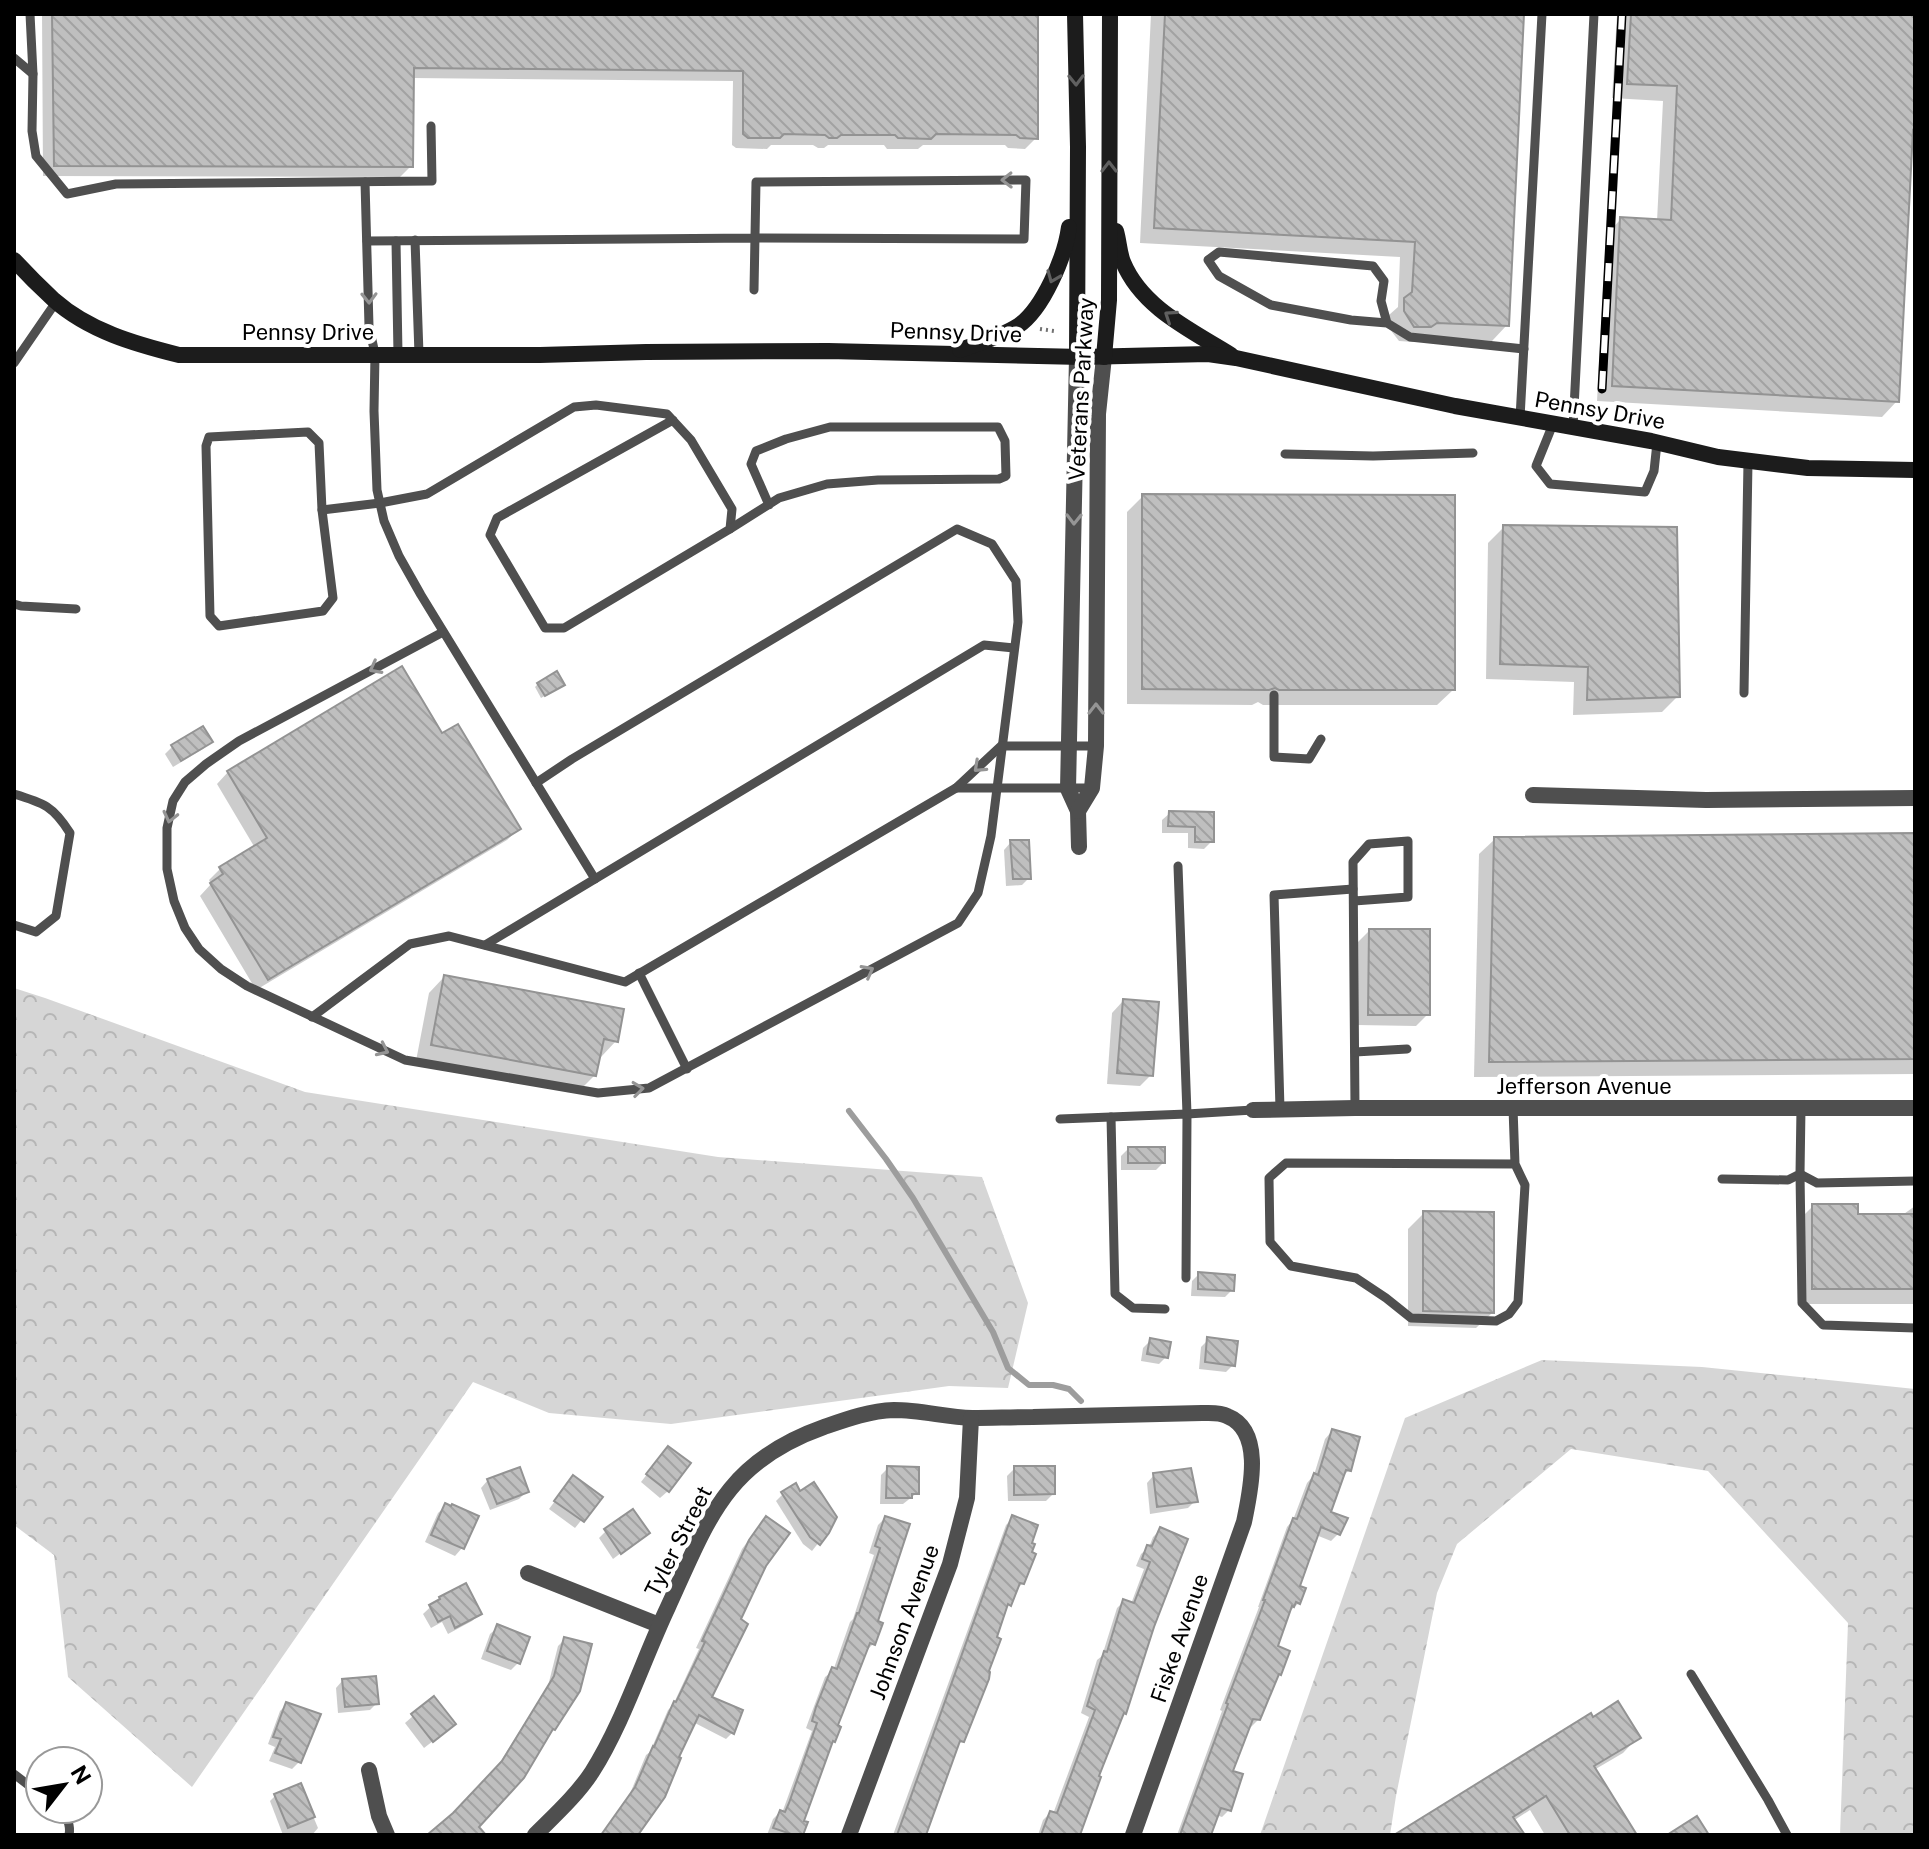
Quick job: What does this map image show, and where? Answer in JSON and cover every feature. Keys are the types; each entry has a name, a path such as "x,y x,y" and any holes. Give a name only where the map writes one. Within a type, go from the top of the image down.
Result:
{"main road":[{"name":"Veterans Parkway","path":"1075,14 1077,357"},
{"name":"Veterans Parkway","path":"1104,357 1109,300 1110,14"},
{"path":"951,353 1019,325 1046,295 1067,243 1078,147"},
{"path":"1109,201 1122,259 1133,281 1152,304 1236,358"},
{"name":"Pennsy Drive","path":"14,260 56,302 87,323 137,344 179,355 540,355 769,351 1077,357 1208,354 1455,406 1748,462 1808,468 1915,470"}],"street":[{"name":"Veterans Parkway","path":"1077,357 1068,789 1078,811 1079,847"},
{"name":"Veterans Parkway","path":"1078,811 1092,788 1096,746 1098,414 1104,357"},
{"path":"1533,795 1706,800 1915,798"},
{"name":"Jefferson Avenue","path":"1253,1110 1915,1108"},
{"name":"Tyler Street","path":"535,1835 591,1773 714,1510 740,1476 768,1455 812,1431 866,1413 909,1410 971,1418 1225,1414 1238,1422 1248,1435 1251,1452"},
{"name":"Johnson Avenue","path":"849,1835 954,1551 967,1498 971,1418"},
{"name":"Fiske Avenue","path":"1133,1835 1244,1522 1252,1476 1251,1452"},
{"path":"528,1573 659,1625"},
{"path":"369,1770 379,1816 387,1835"}],"lane":[{"path":"30,14 32,131 36,156 67,194 116,184 432,181 431,126"},
{"path":"1520,418 1542,14"},
{"path":"1573,428 1594,14"},
{"path":"14,58 33,74"},
{"path":"367,241 755,238 1024,239 1026,180 756,182 755,238 754,290"},
{"path":"365,182 369,326 375,354 375,456 384,521 399,556 443,632 595,879"},
{"path":"415,240 419,354"},
{"path":"396,241 398,354"},
{"path":"1387,323 1381,301 1384,281 1373,266 1219,252 1208,260 1219,276 1271,305 1351,320 1387,323 1410,337 1524,349"},
{"path":"14,363 56,302"},
{"path":"322,510 427,494 574,407 596,405 667,414 691,440 732,509 730,529"},
{"path":"673,420 497,518 490,535 545,628 564,628 730,529 769,505 779,498 827,484 878,480 999,479 1006,476 1005,441 998,427 830,427 756,451 751,464 769,505"},
{"path":"1553,424 1536,466 1550,484 1645,492 1654,471 1657,443"},
{"path":"308,432 319,443 322,510 333,598 323,611 219,626 210,616 206,446 209,437 308,432"},
{"path":"1285,454 1373,456 1473,453"},
{"path":"1744,693 1748,462"},
{"path":"443,632 239,741 185,782 173,801 167,828 167,869 174,901 185,928 199,949 221,969 247,986 405,1060 598,1093 649,1088 958,923 978,893 991,836 1018,622 1016,581 992,544 957,529 536,783"},
{"path":"14,604 76,609"},
{"path":"485,945 984,645 1014,648"},
{"path":"1274,695 1274,757 1309,759 1321,739"},
{"path":"312,1017 410,944 449,936 625,982 956,788 1001,746 1096,746"},
{"path":"956,788 1092,788"},
{"path":"14,794 41,802 60,817 70,833 56,916 36,932 14,925"},
{"path":"1354,901 1408,897 1408,841 1369,844 1353,862 1355,1108"},
{"path":"1178,866 1187,1114 1186,1278"},
{"path":"1280,1109 1274,895 1353,889"},
{"path":"639,973 687,1069"},
{"path":"1355,1052 1407,1049"},
{"path":"1513,1108 1515,1164 1525,1185 1518,1302 1509,1314 1496,1321 1411,1318 1356,1278 1291,1266 1270,1242 1269,1178 1286,1163 1515,1164"},
{"path":"1801,1108 1802,1303 1823,1325 1915,1328"},
{"path":"1060,1119 1253,1110"},
{"path":"1111,1117 1115,1294 1133,1308 1165,1309"},
{"path":"1722,1179 1788,1180 1800,1174"},
{"path":"1800,1174 1817,1183 1915,1181"},
{"path":"1691,1674 1787,1835"}],"green space":[{"path":"14,988 305,1092 718,1157 982,1177 1028,1303 1008,1388 949,1386 671,1424 549,1413 473,1382 192,1787 68,1677 54,1555 14,1525"},
{"path":"1542,1360 1702,1367 1915,1389 1915,1835 1840,1835 1848,1623 1708,1471 1571,1449 1457,1544 1437,1593 1390,1835 1260,1835 1405,1418"}],"building":[{"path":"52,14 1038,14 1038,139 1016,135 936,134 931,139 898,138 895,135 841,135 829,138 825,135 784,134 780,138 748,138 743,134 743,71 414,68 413,167 54,166"},
{"path":"1165,14 1524,14 1509,326 1437,323 1431,327 1414,327 1404,311 1404,298 1412,292 1415,242 1154,228"},
{"path":"1631,14 1915,14 1915,131 1899,402 1612,386 1620,217 1671,220 1677,86 1627,84"},
{"path":"1142,494 1455,495 1455,690 1142,689"},
{"path":"1503,525 1677,527 1680,697 1587,700 1588,667 1500,664"},
{"path":"402,666 442,733 458,724 521,829 268,980 210,883 223,874 219,867 267,838 227,771"},
{"path":"557,671 565,685 545,696 537,683"},
{"path":"203,726 213,742 181,761 171,745"},
{"path":"1169,811 1214,812 1214,842 1195,842 1195,827 1168,826"},
{"path":"1915,833 1915,1059 1489,1062 1494,837"},
{"path":"1010,840 1029,840 1031,879 1013,879"},
{"path":"1369,929 1430,929 1430,1015 1368,1015"},
{"path":"444,975 624,1009 618,1042 604,1039 596,1076 431,1045"},
{"path":"1123,999 1159,1002 1153,1076 1117,1073"},
{"path":"1128,1147 1165,1147 1165,1163 1128,1163"},
{"path":"1812,1204 1858,1204 1858,1214 1915,1214 1915,1289 1812,1289"},
{"path":"1423,1211 1494,1212 1494,1313 1423,1311"},
{"path":"1198,1272 1235,1275 1234,1291 1198,1289"},
{"path":"1207,1337 1238,1341 1235,1366 1205,1362"},
{"path":"1150,1338 1171,1342 1168,1358 1147,1354"},
{"path":"1332,1429 1360,1437 1351,1471 1346,1470 1331,1512 1348,1518 1340,1535 1321,1527 1300,1586 1306,1588 1300,1604 1296,1602 1292,1606 1278,1646 1290,1651 1260,1720 1253,1719 1233,1771 1243,1774 1231,1811 1221,1808 1211,1835 1180,1835 1293,1518 1297,1519 1314,1473 1318,1475"},
{"path":"668,1446 691,1463 669,1492 646,1474"},
{"path":"887,1466 919,1467 919,1494 912,1494 912,1498 886,1498"},
{"path":"1014,1466 1055,1466 1055,1494 1014,1495"},
{"path":"520,1467 529,1492 497,1504 487,1479"},
{"path":"1191,1468 1198,1502 1157,1507 1153,1473"},
{"path":"573,1475 603,1497 584,1522 554,1501"},
{"path":"814,1482 837,1517 820,1545 810,1537 781,1492 796,1483 800,1491"},
{"path":"445,1503 479,1516 464,1549 431,1535"},
{"path":"633,1509 650,1533 621,1554 604,1529"},
{"path":"1012,1515 1038,1525 1032,1543 1035,1544 1032,1552 1036,1554 1024,1584 1020,1583 1011,1606 1008,1604 997,1637 1001,1639 989,1679 964,1742 960,1741 926,1835 897,1835"},
{"path":"766,1516 790,1533 766,1566 741,1619 748,1624 712,1697 743,1710 734,1734 699,1715 665,1797 638,1835 601,1835 635,1787 705,1642 702,1641 749,1540"},
{"path":"885,1516 910,1524 878,1621 883,1623 875,1645 870,1643 838,1725 841,1727 804,1821 808,1822 803,1835 794,1835 773,1828 780,1810 785,1812 789,1803 817,1723 812,1721 816,1707 832,1667 837,1669 859,1613 880,1548 875,1546"},
{"path":"1160,1527 1188,1539 1080,1835 1041,1835 1050,1811 1057,1813 1095,1710 1087,1706 1123,1599 1134,1603 1150,1562 1142,1559 1147,1545 1152,1546"},
{"path":"466,1583 482,1614 455,1628 450,1616 438,1622 429,1605"},
{"path":"497,1624 530,1637 520,1664 487,1651"},
{"path":"564,1637 592,1644 580,1691 524,1778 479,1827 486,1835 427,1835 453,1813 502,1761 554,1676"},
{"path":"376,1676 379,1704 345,1707 342,1679"},
{"path":"434,1696 456,1724 433,1742 411,1714"},
{"path":"1618,1701 1641,1738 1594,1766 1637,1835 1570,1835 1546,1796 1513,1817 1525,1835 1394,1835 1591,1713 1593,1717"},
{"path":"286,1702 321,1714 301,1763 275,1753 281,1739 273,1737"},
{"path":"301,1783 315,1817 288,1828 274,1794"},
{"path":"1697,1816 1709,1835 1667,1835"}],"waterway":[{"path":"849,1111 913,1198 993,1332 1008,1368 1029,1385 1069,1389 1081,1401"}],"railway":[{"path":"1602,389 1622,14"}]}
